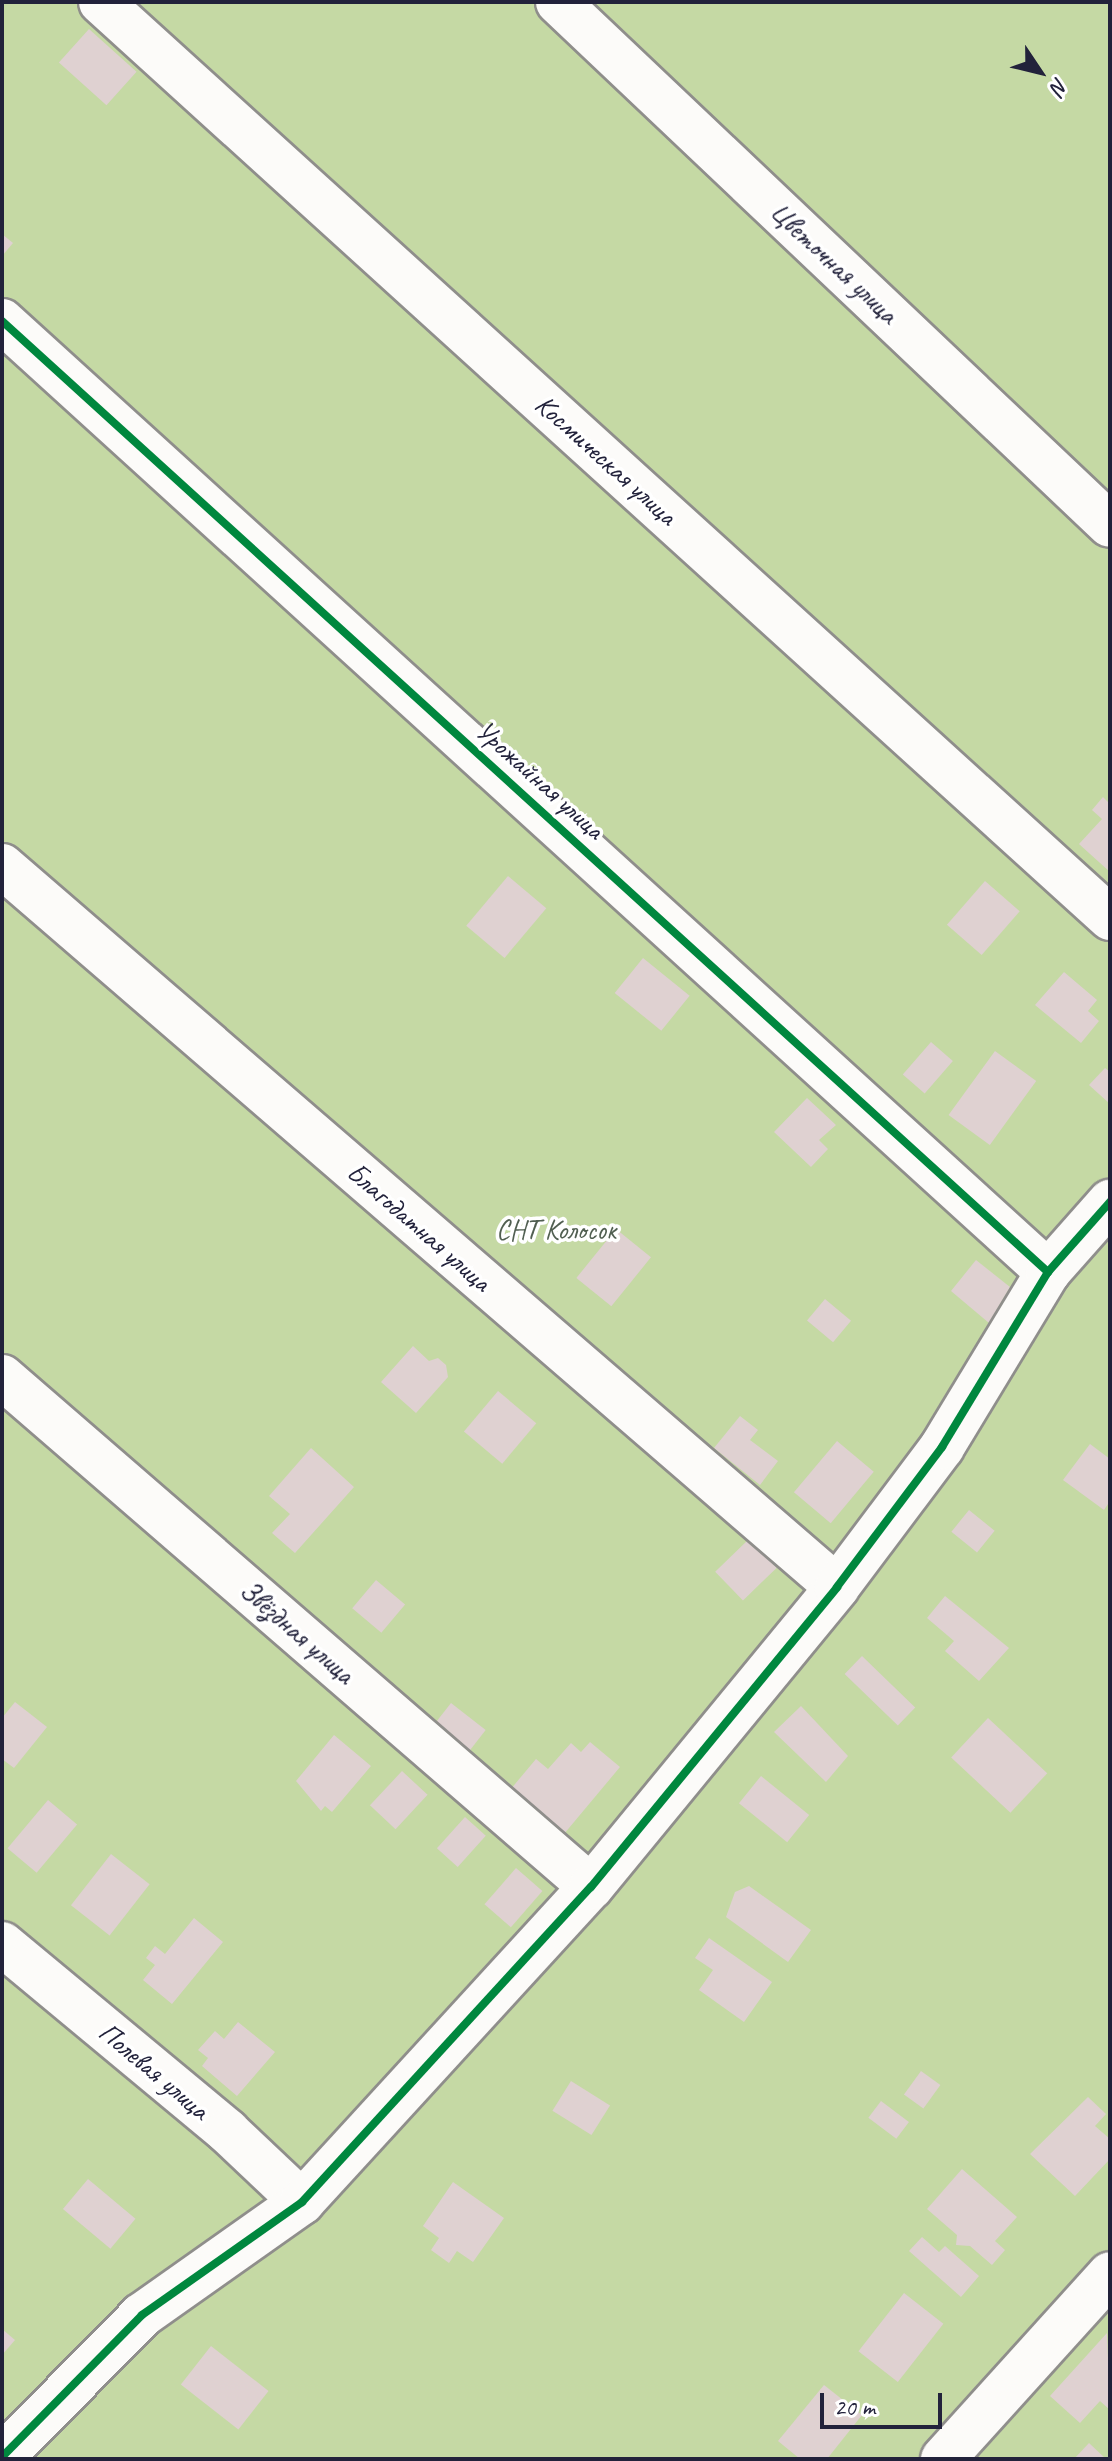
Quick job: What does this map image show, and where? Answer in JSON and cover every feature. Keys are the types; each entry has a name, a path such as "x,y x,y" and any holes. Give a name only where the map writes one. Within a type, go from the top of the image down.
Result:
{"street":[{"name":"Космическая улица","path":"101,2 1110,918"},
{"name":"Цветочная улица","path":"558,2 1110,525"},
{"name":"Урожайная улица","path":"2,321 1048,1272"},
{"name":"Благодатная улица","path":"2,866 837,1587"},
{"path":"2,2457 142,2315 302,2202 591,1887 837,1587 942,1447 1048,1272 1110,1202"},
{"name":"Звёздная улица","path":"2,1377 591,1887"},
{"name":"Полевая улица","path":"2,1944 227,2131 302,2202"},
{"path":"943,2459 1110,2274"}],"green space":[{"name":"СНТ Колосок","path":"2,2 1110,2 1110,2459 2,2459"}],"building":[{"path":"89,29 137,72 106,105 59,62"},
{"path":"2,234 13,243 2,256"},
{"path":"1103,797 1110,804 1110,872 1079,844 1102,819 1092,810"},
{"path":"508,876 546,908 505,958 466,926"},
{"path":"985,881 1020,911 982,955 947,925"},
{"path":"643,958 690,996 661,1031 615,993"},
{"path":"1064,972 1097,1000 1088,1011 1099,1021 1081,1043 1035,1005"},
{"path":"931,1042 953,1061 925,1093 903,1074"},
{"path":"995,1051 1036,1081 990,1145 949,1115"},
{"path":"1105,1068 1110,1072 1110,1104 1089,1085"},
{"path":"807,1098 836,1125 819,1140 828,1149 811,1167 774,1132"},
{"path":"616,1229 651,1257 611,1306 576,1278"},
{"path":"976,1260 1010,1287 989,1323 951,1291"},
{"path":"825,1299 851,1321 833,1342 807,1320"},
{"path":"413,1346 429,1361 438,1358 446,1365 448,1377 416,1413 381,1382"},
{"path":"498,1391 536,1423 502,1464 464,1432"},
{"path":"740,1416 758,1430 750,1440 778,1461 760,1485 714,1448"},
{"path":"837,1441 874,1472 831,1523 794,1492"},
{"path":"1090,1444 1110,1459 1110,1501 1104,1510 1063,1480"},
{"path":"311,1448 354,1487 295,1553 272,1533 290,1514 269,1496"},
{"path":"969,1510 995,1531 977,1553 951,1532"},
{"path":"749,1539 777,1568 743,1600 715,1572"},
{"path":"376,1580 405,1604 381,1633 352,1608"},
{"path":"945,1596 1009,1648 979,1681 945,1651 954,1641 927,1618"},
{"path":"862,1656 915,1707 898,1725 845,1674"},
{"path":"15,1702 47,1727 14,1768 2,1759 2,1718"},
{"path":"451,1703 486,1730 468,1752 434,1725"},
{"path":"801,1706 848,1756 826,1782 774,1732"},
{"path":"988,1718 1047,1773 1010,1813 951,1757"},
{"path":"334,1735 371,1766 332,1812 325,1806 321,1811 296,1781"},
{"path":"590,1742 620,1767 564,1834 510,1790 536,1759 548,1769 571,1743 581,1752"},
{"path":"402,1771 428,1795 396,1829 370,1805"},
{"path":"761,1776 809,1815 787,1842 739,1803"},
{"path":"48,1800 77,1824 37,1873 8,1848"},
{"path":"465,1817 486,1836 458,1867 437,1848"},
{"path":"111,1854 150,1884 110,1935 71,1905"},
{"path":"516,1868 542,1891 511,1927 485,1904"},
{"path":"749,1886 811,1930 788,1962 726,1917 735,1892"},
{"path":"194,1918 223,1942 172,2004 143,1980 155,1965 146,1958 155,1946 165,1954"},
{"path":"709,1938 772,1982 744,2022 699,1990 713,1970 695,1958"},
{"path":"238,2022 275,2052 237,2096 202,2066 208,2058 198,2050 215,2031 224,2039"},
{"path":"921,2071 940,2085 923,2109 904,2094"},
{"path":"571,2081 610,2105 591,2135 552,2111"},
{"path":"1088,2097 1106,2114 1095,2126 1110,2139 1110,2159 1075,2196 1030,2154"},
{"path":"881,2101 909,2122 896,2139 868,2118"},
{"path":"962,2169 1017,2217 995,2241 1005,2250 992,2265 970,2246 956,2245 957,2235 927,2209"},
{"path":"88,2179 135,2219 110,2249 63,2209"},
{"path":"453,2182 504,2218 473,2262 457,2251 449,2263 431,2250 439,2238 423,2226"},
{"path":"922,2237 939,2252 945,2246 979,2276 961,2297 909,2251"},
{"path":"904,2293 943,2324 898,2382 858,2351"},
{"path":"2,2329 15,2340 2,2355"},
{"path":"1107,2333 1110,2410 1100,2401 1080,2423 1050,2396"},
{"path":"211,2346 269,2391 238,2430 181,2385"},
{"path":"824,2385 862,2415 827,2459 800,2459 778,2441"},
{"path":"1089,2443 1106,2459 1074,2459"}],"cycle path":[{"path":"2,321 1048,1272"},
{"path":"2,2457 142,2315 302,2202 591,1887 837,1587 942,1447 1048,1272 1110,1202"}]}
